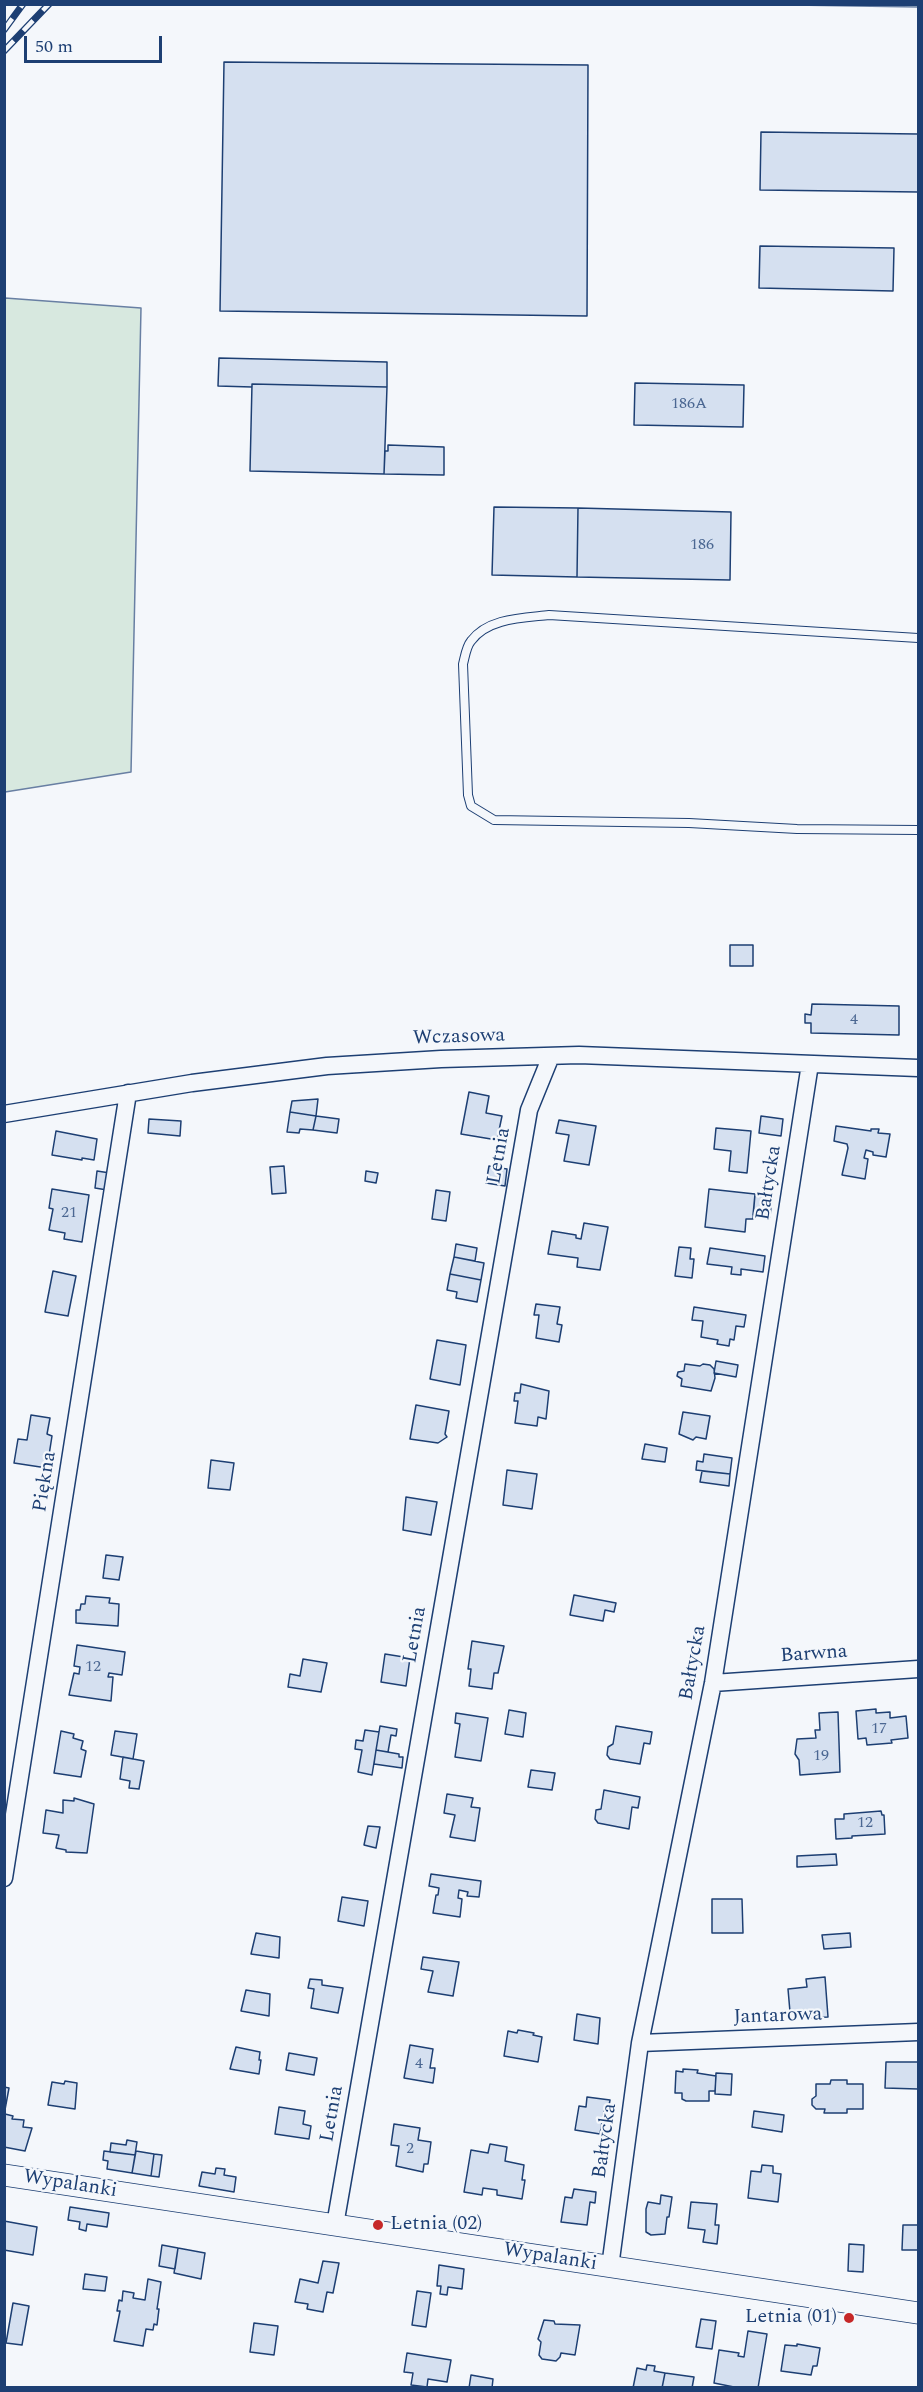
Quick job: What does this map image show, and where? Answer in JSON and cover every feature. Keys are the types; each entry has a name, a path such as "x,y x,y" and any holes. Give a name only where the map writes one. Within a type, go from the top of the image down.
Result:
{"street":[{"name":"Wczasowa","path":"4,1114 192,1083 327,1066 579,1055 918,1068"},
{"name":"Letnia","path":"335,2225 529,1110 551,1056"},
{"name":"Bałtycka","path":"610,2267 640,2043 713,1683 810,1064"},
{"name":"Piękna","path":"4,1878 128,1093"},
{"name":"Barwna","path":"713,1683 918,1669"},
{"name":"Jantarowa","path":"640,2043 918,2032"},
{"name":"Wypalanki","path":"4,2175 918,2313"}],"lane":[{"path":"918,638 549,615 509,620 484,629 469,643 463,664 468,795 471,806 494,820 689,823 797,829 918,830"}],"shaded area":[{"path":"793,4 918,4 918,7 793,5"},
{"path":"5,298 141,308 131,772 5,792"}],"building":[{"path":"224,62 588,65 587,316 220,311"},
{"path":"761,132 918,134 918,192 760,190"},
{"path":"760,246 894,248 893,291 759,288"},
{"path":"219,358 387,362 387,387 252,384 252,387 218,386"},
{"path":"635,383 744,385 743,427 634,425"},
{"path":"252,384 387,387 384,474 250,471"},
{"path":"388,445 444,447 444,475 384,474 385,451 388,451"},
{"path":"494,507 578,508 577,577 492,575"},
{"path":"578,508 731,512 730,580 577,577"},
{"path":"730,945 753,945 753,966 730,966"},
{"path":"812,1004 899,1006 899,1035 811,1033 811,1023 805,1023 805,1014 811,1015"},
{"path":"469,1092 489,1096 486,1113 502,1116 497,1140 461,1134"},
{"path":"318,1099 316,1116 290,1112 292,1101"},
{"path":"290,1112 316,1116 313,1130 300,1129 299,1133 287,1132"},
{"path":"316,1116 339,1119 337,1133 313,1130"},
{"path":"761,1116 783,1119 781,1136 759,1133"},
{"path":"149,1119 181,1121 180,1136 148,1133"},
{"path":"559,1120 596,1126 589,1165 564,1161 569,1135 556,1133"},
{"path":"836,1126 871,1131 871,1129 879,1129 878,1133 890,1134 886,1157 873,1155 873,1152 866,1150 864,1158 868,1159 865,1179 842,1175 848,1148 847,1144 834,1141"},
{"path":"716,1128 751,1131 747,1173 729,1171 731,1151 714,1149"},
{"path":"56,1131 97,1139 94,1160 52,1155"},
{"path":"284,1166 286,1193 272,1194 270,1167"},
{"path":"489,1166 507,1169 505,1186 486,1183"},
{"path":"97,1171 110,1173 107,1190 95,1188"},
{"path":"366,1171 378,1173 376,1183 365,1181"},
{"path":"52,1189 89,1195 82,1242 64,1239 65,1233 49,1230 53,1209 49,1208"},
{"path":"709,1189 755,1194 753,1219 746,1219 745,1232 705,1227"},
{"path":"436,1190 450,1192 446,1221 432,1219"},
{"path":"755,1194 772,1196 770,1217 753,1215"},
{"path":"584,1223 608,1227 600,1270 577,1267 578,1258 548,1254 552,1231 576,1235 576,1238 581,1239"},
{"path":"456,1244 477,1248 475,1261 454,1257"},
{"path":"679,1247 691,1248 690,1259 694,1259 692,1278 675,1276"},
{"path":"710,1248 765,1256 763,1272 741,1269 741,1275 731,1274 732,1267 707,1264"},
{"path":"454,1257 484,1263 481,1280 450,1274"},
{"path":"53,1271 76,1276 68,1316 45,1312"},
{"path":"450,1274 481,1280 477,1302 456,1298 457,1292 447,1290"},
{"path":"536,1304 560,1307 557,1324 562,1325 559,1342 536,1338 539,1315 534,1315"},
{"path":"694,1307 746,1315 744,1327 736,1326 734,1340 730,1339 729,1346 717,1344 718,1340 701,1337 703,1321 692,1320"},
{"path":"437,1340 466,1345 460,1385 430,1379"},
{"path":"716,1361 738,1365 736,1377 714,1373"},
{"path":"685,1364 710,1365 714,1369 715,1378 711,1391 681,1386 682,1379 677,1376 678,1372 684,1371"},
{"path":"521,1384 549,1391 546,1419 538,1417 537,1426 515,1423 518,1401 514,1401 515,1393 520,1393"},
{"path":"416,1405 449,1411 445,1434 447,1437 438,1443 410,1439"},
{"path":"683,1412 710,1416 706,1439 696,1437 693,1440 679,1434"},
{"path":"31,1415 50,1418 47,1434 52,1436 47,1468 14,1463 18,1439 27,1440"},
{"path":"645,1444 667,1448 665,1462 642,1459"},
{"path":"704,1454 732,1458 730,1474 696,1470 697,1461 703,1462"},
{"path":"211,1460 234,1463 230,1490 208,1488"},
{"path":"507,1470 537,1474 532,1509 503,1505"},
{"path":"702,1471 730,1474 729,1486 700,1482"},
{"path":"406,1497 437,1502 431,1535 403,1530"},
{"path":"106,1555 123,1557 119,1580 103,1578"},
{"path":"574,1595 616,1603 614,1612 605,1610 603,1621 570,1615"},
{"path":"86,1596 110,1598 109,1603 119,1604 118,1626 76,1623 76,1610 80,1610 81,1604 85,1604"},
{"path":"472,1641 504,1646 498,1673 494,1673 492,1689 469,1686 471,1669 468,1669"},
{"path":"77,1645 125,1652 122,1675 109,1673 108,1677 113,1677 111,1701 69,1695 74,1673 79,1674 80,1667 74,1666"},
{"path":"385,1654 410,1658 406,1686 381,1682"},
{"path":"303,1659 327,1663 321,1692 288,1687 290,1674 300,1676"},
{"path":"876,1709 876,1713 890,1712 890,1718 906,1716 908,1738 891,1740 892,1743 867,1745 866,1738 858,1739 856,1711"},
{"path":"509,1710 526,1713 523,1737 505,1734"},
{"path":"838,1712 840,1772 800,1775 799,1760 795,1754 797,1739 816,1738 815,1730 820,1730 819,1713"},
{"path":"456,1713 488,1718 481,1761 455,1757 460,1724 455,1723"},
{"path":"380,1726 397,1729 396,1736 391,1735 388,1752 376,1750"},
{"path":"616,1726 652,1732 650,1744 644,1743 640,1764 610,1759 607,1755 608,1747 613,1744"},
{"path":"365,1730 379,1732 372,1775 358,1772 362,1750 355,1749 356,1740 363,1741"},
{"path":"61,1731 74,1734 73,1738 83,1741 81,1749 86,1751 81,1777 54,1773"},
{"path":"115,1731 137,1734 133,1759 111,1755"},
{"path":"376,1750 399,1754 399,1757 403,1757 402,1768 374,1764"},
{"path":"123,1757 144,1761 139,1789 129,1788 130,1781 120,1779"},
{"path":"531,1770 555,1773 552,1790 528,1787"},
{"path":"604,1790 640,1797 638,1808 632,1807 629,1829 598,1823 595,1819 596,1810 601,1809"},
{"path":"447,1794 473,1798 471,1807 480,1808 475,1841 450,1837 455,1815 444,1813"},
{"path":"74,1798 94,1804 87,1853 66,1852 66,1850 56,1848 59,1835 43,1833 46,1810 63,1813 63,1800 74,1801"},
{"path":"881,1811 884,1815 885,1834 836,1839 835,1819 844,1819 844,1814"},
{"path":"368,1826 380,1827 376,1848 364,1845"},
{"path":"836,1854 837,1865 797,1867 797,1856"},
{"path":"431,1874 481,1881 479,1897 467,1896 468,1892 459,1890 458,1898 462,1899 460,1917 433,1913 439,1888 429,1886"},
{"path":"342,1897 368,1901 364,1926 338,1921"},
{"path":"712,1899 742,1899 743,1933 712,1933"},
{"path":"256,1933 280,1937 279,1958 251,1954"},
{"path":"850,1933 851,1947 824,1949 822,1935"},
{"path":"423,1957 459,1962 453,1996 428,1992 433,1971 421,1969"},
{"path":"825,1977 828,2017 810,2018 809,2010 790,2012 788,1989 807,1987 806,1979"},
{"path":"310,1979 322,1980 322,1985 343,1988 338,2013 311,2008 314,1989 308,1988"},
{"path":"246,1990 270,1994 269,2016 241,2011"},
{"path":"577,2014 600,2018 598,2044 574,2040"},
{"path":"518,2030 542,2037 538,2062 504,2056 508,2031 517,2033"},
{"path":"410,2045 433,2049 430,2068 435,2068 433,2083 404,2078"},
{"path":"236,2047 260,2052 259,2074 230,2069"},
{"path":"289,2053 317,2058 314,2075 286,2070"},
{"path":"886,2062 918,2062 918,2089 885,2088"},
{"path":"683,2069 698,2070 697,2073 716,2076 715,2091 709,2091 709,2101 686,2101 682,2099 682,2093 675,2093 676,2071 683,2072"},
{"path":"716,2073 732,2074 731,2095 715,2094"},
{"path":"831,2080 847,2080 847,2084 863,2084 863,2109 847,2109 847,2113 824,2113 825,2109 816,2109 812,2105 812,2099 816,2096 816,2084 830,2084"},
{"path":"65,2081 77,2083 75,2109 48,2105 52,2082 64,2084"},
{"path":"4,2087 9,2088 4,2115"},
{"path":"587,2097 610,2100 608,2111 604,2111 600,2134 575,2130 579,2106 586,2107"},
{"path":"279,2107 305,2111 303,2124 311,2126 309,2139 275,2134"},
{"path":"754,2111 784,2115 782,2132 752,2127"},
{"path":"5,2114 13,2116 12,2119 24,2120 23,2127 32,2128 25,2151 4,2147"},
{"path":"394,2124 420,2128 418,2140 431,2142 428,2164 424,2164 423,2172 396,2166 399,2146 391,2145"},
{"path":"127,2140 137,2142 135,2155 110,2152 111,2143 126,2145"},
{"path":"490,2144 507,2147 505,2161 524,2165 522,2180 525,2180 522,2199 497,2195 497,2190 483,2188 482,2195 464,2192 471,2150 488,2153"},
{"path":"104,2151 135,2155 132,2173 107,2169 108,2161 103,2160"},
{"path":"136,2151 154,2154 151,2176 132,2173"},
{"path":"154,2154 162,2155 159,2177 151,2176"},
{"path":"762,2165 773,2166 773,2173 781,2174 778,2202 748,2198 751,2171 761,2172"},
{"path":"216,2168 225,2169 224,2175 236,2177 234,2192 199,2186 202,2172 215,2174"},
{"path":"574,2189 596,2192 595,2203 590,2202 587,2225 561,2222 565,2197 572,2198"},
{"path":"661,2195 672,2197 665,2234 651,2235 646,2232 646,2209 648,2202 660,2204"},
{"path":"691,2202 717,2204 715,2225 719,2225 717,2244 703,2242 705,2230 688,2228"},
{"path":"70,2207 109,2213 107,2227 87,2224 86,2231 79,2229 80,2222 68,2220"},
{"path":"4,2221 37,2227 33,2255 4,2250"},
{"path":"903,2225 918,2225 918,2250 902,2250"},
{"path":"849,2244 864,2245 863,2272 848,2271"},
{"path":"162,2245 178,2248 175,2269 159,2266"},
{"path":"178,2248 205,2253 201,2279 174,2273"},
{"path":"323,2261 339,2263 333,2293 327,2292 323,2312 307,2309 308,2304 295,2302 300,2279 318,2283"},
{"path":"439,2265 464,2269 462,2289 448,2287 447,2295 440,2294 441,2286 437,2286"},
{"path":"85,2274 107,2277 105,2291 83,2289"},
{"path":"148,2279 161,2282 157,2325 154,2324 153,2330 146,2329 143,2346 114,2341 120,2311 117,2311 119,2300 122,2301 123,2291 134,2293 133,2298 145,2300"},
{"path":"417,2291 431,2293 426,2327 412,2325"},
{"path":"13,2303 29,2306 22,2345 6,2343"},
{"path":"701,2319 716,2321 712,2349 696,2347"},
{"path":"544,2320 554,2321 555,2324 580,2325 575,2355 561,2353 556,2361 542,2359 539,2355 541,2342 538,2339"},
{"path":"254,2323 278,2326 274,2355 250,2352"},
{"path":"748,2331 767,2334 758,2388 739,2388 714,2383 719,2350 739,2353 738,2356 744,2357"},
{"path":"797,2344 820,2348 817,2366 813,2366 811,2375 781,2371 785,2345 797,2346"},
{"path":"407,2353 451,2360 447,2382 428,2379 427,2387 411,2385 413,2373 404,2372"},
{"path":"647,2365 655,2366 654,2371 665,2373 662,2388 633,2388 637,2368 646,2370"},
{"path":"665,2373 694,2377 692,2388 662,2388"},
{"path":"471,2375 493,2379 492,2388 469,2388"}],"railway":[{"path":"4,30 23,4"},
{"path":"4,51 49,4"}],"place":[{"name":"Letnia (02)","path":"378,2225"},
{"name":"Letnia (01)","path":"849,2318"}]}
